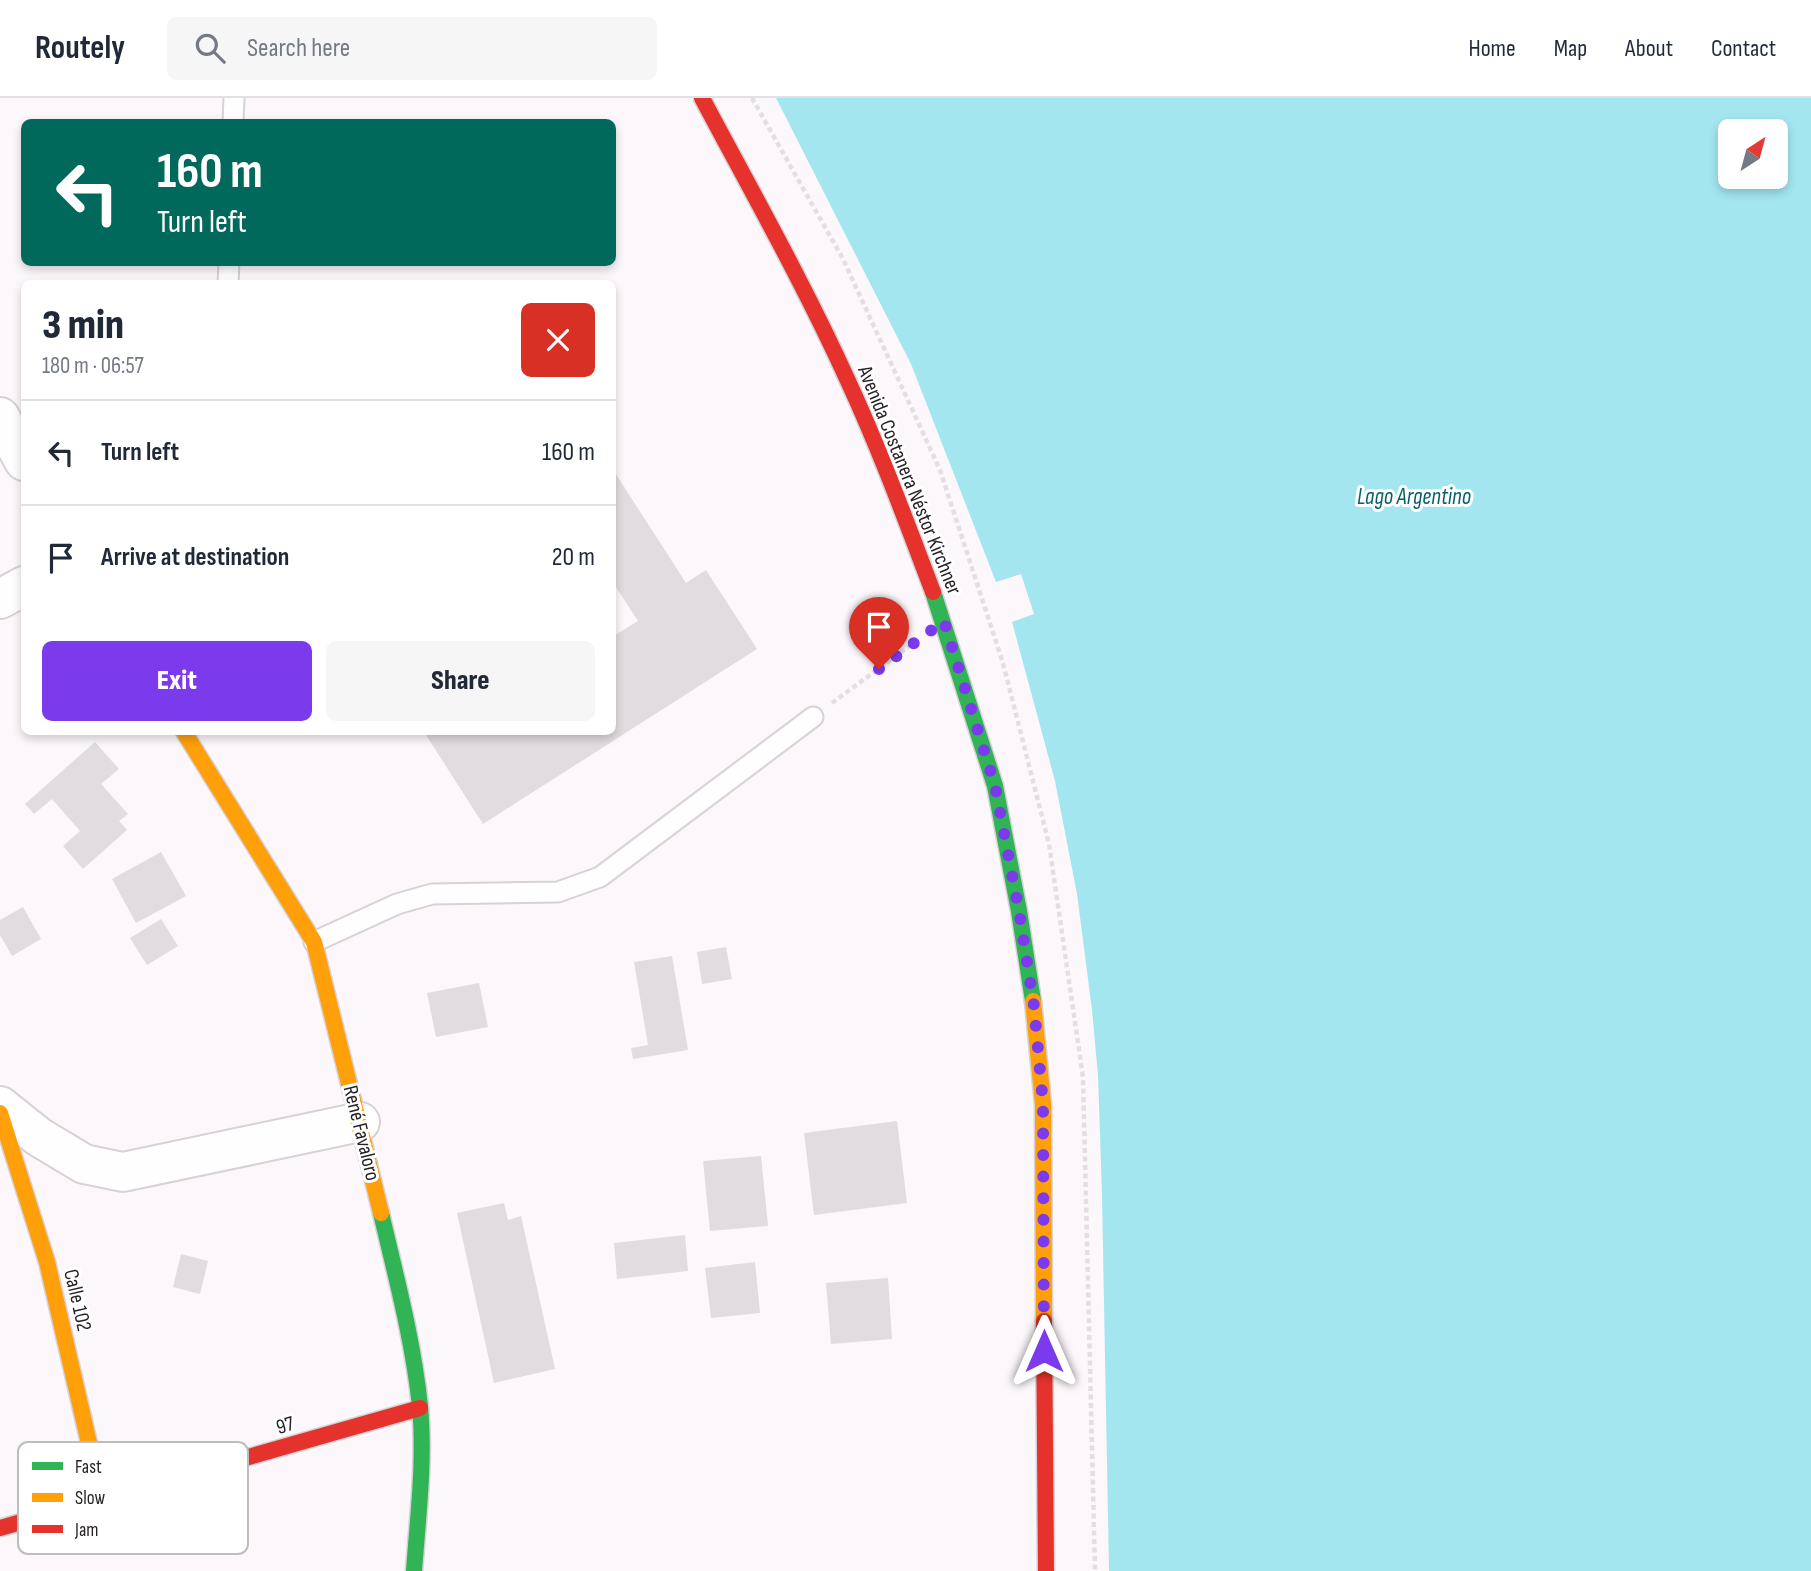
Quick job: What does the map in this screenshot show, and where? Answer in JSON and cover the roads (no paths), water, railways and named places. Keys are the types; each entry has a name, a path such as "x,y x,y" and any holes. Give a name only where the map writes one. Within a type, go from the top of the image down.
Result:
{"street":[{"name":"Avenida Costanera Néstor Kirchner","path":"702,98 804,290 885,466 944,621 995,786 1034,1006 1043,1104 1046,1571"},
{"path":"0,417 21,456"},
{"path":"0,599 21,588"},
{"name":"René Favaloro","path":"186,735 314,942 411,1339 420,1408 422,1467 414,1571"},
{"path":"0,1106 38,1138 84,1164 124,1172 360,1122"},
{"name":"Calle 102","path":"0,1114 47,1262 89,1442"},
{"name":"97","path":"248,1457 420,1408"},
{"name":"97","path":"0,1528 18,1523"}],"lane":[{"path":"233,119 234,98"},
{"path":"314,942 397,904 432,894 558,892 600,877 813,717"}],"water":[{"name":"Lago Argentino","path":"776,98 1811,98 1811,1571 1109,1571 1102,1195 1098,1075 1092,1010 1077,894 1055,781 1012,622 1034,614 1021,574 996,582 911,364"}]}
